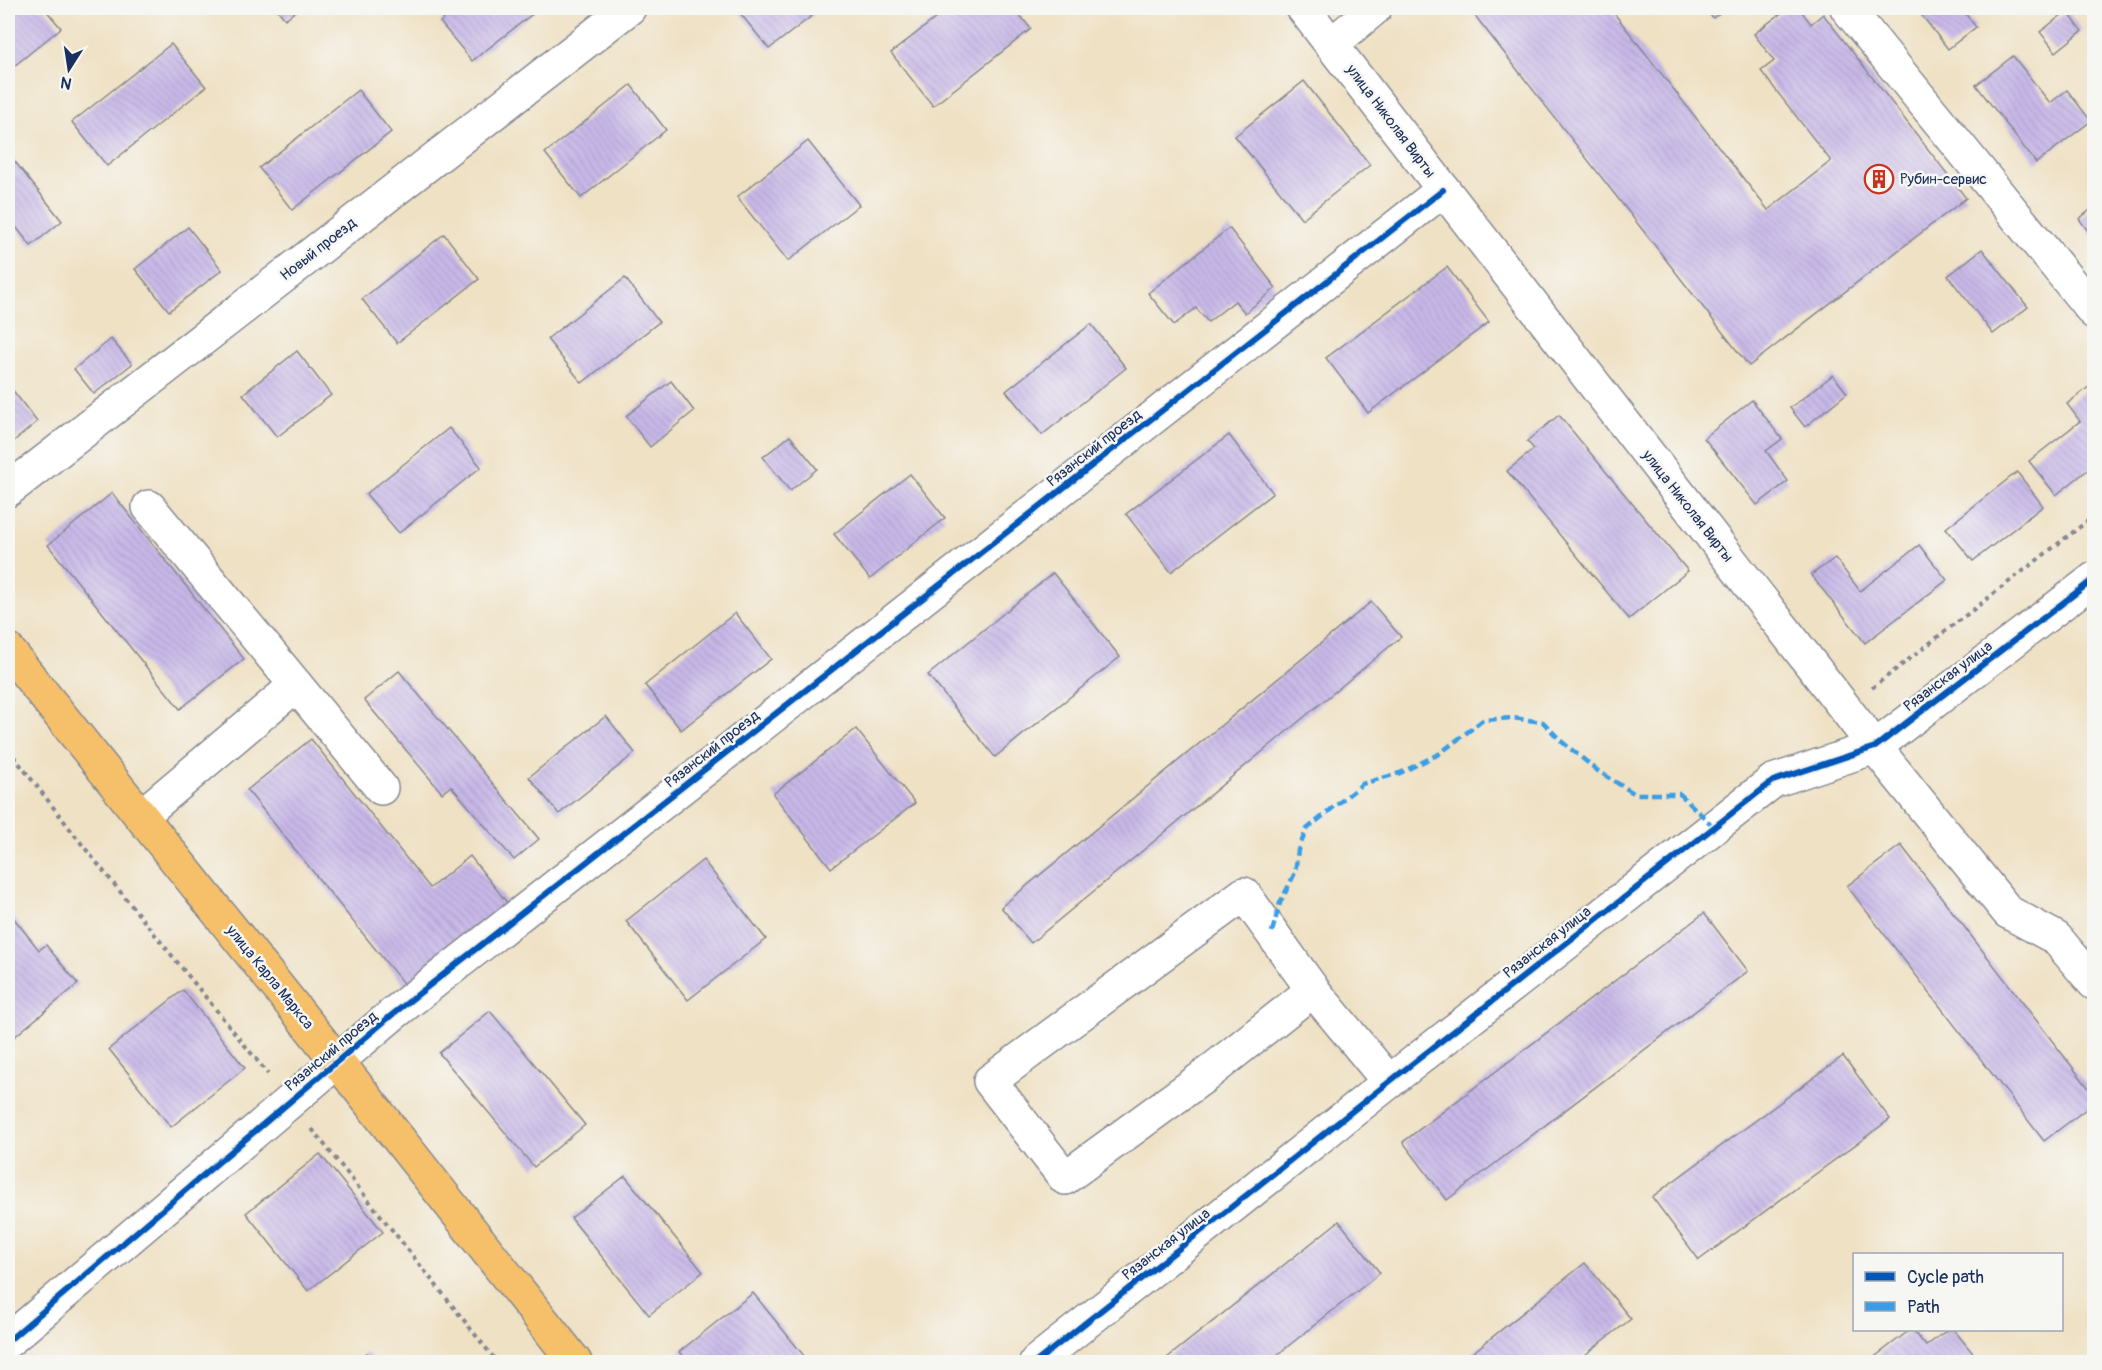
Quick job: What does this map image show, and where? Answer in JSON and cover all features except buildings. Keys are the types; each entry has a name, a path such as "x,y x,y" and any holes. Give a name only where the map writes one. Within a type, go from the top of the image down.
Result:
{"main road":[{"name":"улица Карла Маркса","path":"8,650 338,1061 574,1362"}],"street":[{"name":"Новый проезд","path":"8,490 629,8"},
{"name":"улица Николая Вирты","path":"1303,8 1845,709 2008,912 2056,938 2094,983"},
{"path":"1332,44 1375,8"},
{"path":"1847,8 2094,312"},
{"name":"Рязанский проезд","path":"8,1341 290,1101 440,977 1443,190"},
{"path":"149,507 381,788"},
{"name":"Рязанская улица","path":"1036,1362 1773,780 1875,747 2094,579"},
{"path":"141,816 296,685"},
{"path":"1312,990 1206,1075 1065,1178 990,1081 1244,894 1312,990 1389,1082"}],"path":[{"path":"1845,709 2094,516"},
{"path":"8,749 497,1362"}],"marked path":[{"path":"1272,932 1280,903 1295,873 1298,850 1307,829 1362,784 1400,773 1439,754 1483,720 1513,718 1543,722 1561,741 1598,771 1635,794 1680,794 1714,827"}],"cycle path":[{"path":"8,1341 393,1014 1443,190"},
{"path":"1036,1362 1773,781 1875,747 2094,579"}],"place":[{"name":"Рубин-сервис","path":"1879,179"}]}
